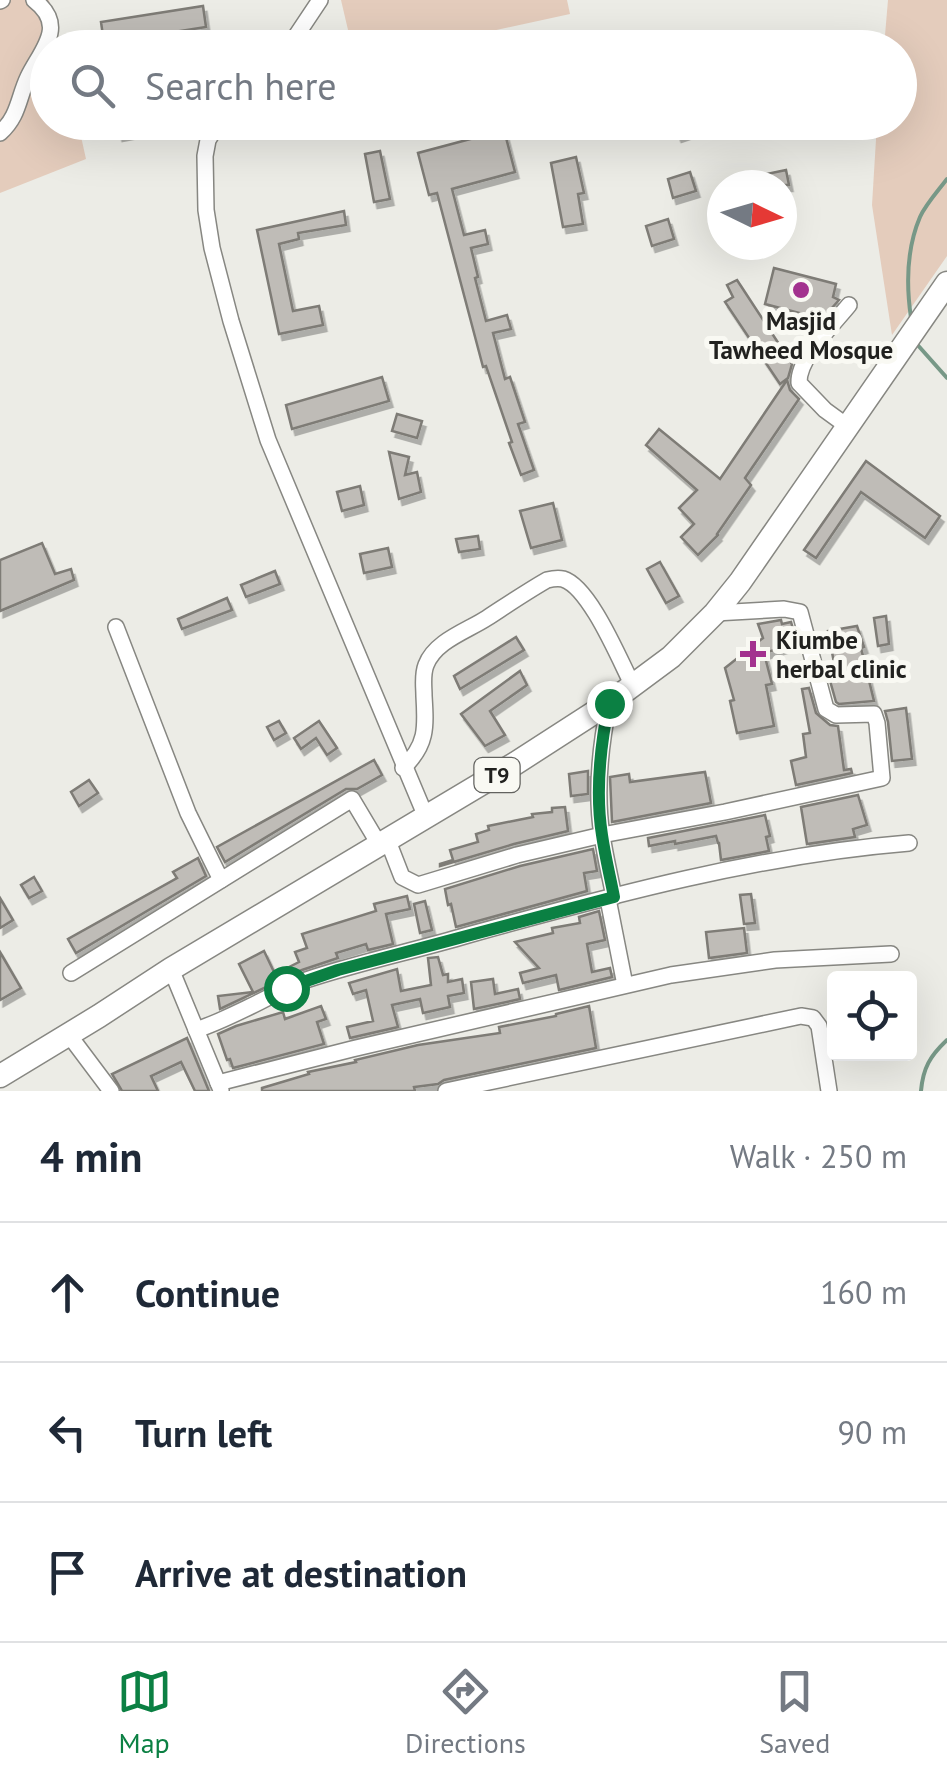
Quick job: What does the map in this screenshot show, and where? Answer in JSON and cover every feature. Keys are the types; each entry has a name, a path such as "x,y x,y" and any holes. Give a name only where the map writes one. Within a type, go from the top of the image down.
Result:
{"highway":[{"name":"T9","path":"0,1076 170,969 516,764 609,703 671,656 740,582 947,282"}],"street":[{"path":"34,0 48,16 49,30"},
{"path":"300,30 320,0"},
{"path":"0,132 12,121 30,73"},
{"path":"208,140 206,210 221,285 268,440 426,817"},
{"path":"847,426 825,410 798,378 809,355 850,305"},
{"path":"403,768 422,744 423,678 432,654 547,580 561,578 577,588 592,607 633,686"},
{"path":"71,973 352,799 384,843 402,877 418,885 602,835 882,778 874,714 836,715 826,709 800,612 784,609 715,613"},
{"path":"116,627 188,813 221,880"},
{"path":"609,703 600,761 599,806 624,985"},
{"path":"196,1030 244,1011 286,988 338,970 611,898 757,865 909,843"},
{"path":"170,969 220,1087 352,1049 671,975 776,960 891,954"},
{"path":"446,1091 801,1016 813,1018 820,1026 830,1091"},
{"path":"68,1035 111,1091"}],"shaded area":[{"path":"0,0 49,0 56,30 30,30 30,140 82,140 86,159 0,193"},
{"path":"341,0 567,0 570,14 497,30 348,30"},
{"path":"888,0 947,0 947,256 892,335 872,205 876,140 917,140 917,30 885,30"}],"building":[{"path":"203,6 206,27 102,30 101,22"},
{"path":"467,140 507,140 515,172 452,189 464,235 485,230 488,244 471,248 486,321 507,315 511,329 493,333 505,379 510,377 525,422 518,424 534,470 521,475 486,366 483,367 437,193 429,195 418,153"},
{"path":"380,151 390,199 374,202 365,154"},
{"path":"576,157 584,193 578,194 583,224 563,227 551,163"},
{"path":"690,172 696,191 673,198 668,179"},
{"path":"344,211 346,225 298,233 299,239 279,244 293,311 319,306 323,325 279,334 257,230"},
{"path":"668,219 674,239 652,246 646,226"},
{"name":"Masjid Tawheed Mosque","path":"774,268 836,284 833,297 839,300 822,319 765,304"},
{"path":"737,280 792,364 788,378 780,384 725,302 733,297 727,285"},
{"path":"382,377 389,401 292,429 286,405"},
{"path":"787,380 799,399 745,478 751,485 718,535 698,555 681,537 694,524 679,508 697,490 646,445 659,429 720,479"},
{"path":"397,414 422,421 417,438 392,431"},
{"path":"389,452 409,457 405,475 417,472 421,492 399,499"},
{"path":"866,461 940,516 925,538 861,492 816,558 804,550"},
{"path":"360,486 364,505 342,511 337,492"},
{"path":"553,503 562,540 531,548 520,511"},
{"path":"478,536 480,549 459,552 456,539"},
{"path":"42,543 55,574 71,569 74,580 0,611 0,560"},
{"path":"388,548 392,567 364,573 360,554"},
{"path":"660,562 679,596 666,603 647,569"},
{"path":"275,571 280,584 246,597 241,585"},
{"path":"227,598 232,610 182,629 178,619"},
{"path":"886,616 889,644 878,646 874,618"},
{"path":"781,620 782,624 791,622 797,643 764,653 772,684 766,685 774,726 737,733 730,701 734,700 725,668 763,638 758,624"},
{"path":"857,626 874,701 839,704 827,670 835,668 828,631"},
{"path":"516,637 524,650 460,689 454,676"},
{"path":"520,671 527,685 490,711 505,735 485,746 461,714"},
{"path":"809,688 816,713 830,725 838,726 844,770 851,769 852,773 796,785 791,761 806,757 803,734 810,733 802,689"},
{"path":"906,708 912,759 892,761 885,711"},
{"path":"279,721 286,733 274,740 267,727"},
{"path":"319,721 337,748 327,755 316,738 301,749 294,738"},
{"path":"374,760 382,775 357,789 346,789 225,862 217,847"},
{"path":"588,771 588,794 571,796 569,774"},
{"path":"705,772 711,803 612,822 610,777 629,774 630,782"},
{"path":"89,780 98,793 79,806 71,792"},
{"path":"858,795 867,825 853,829 855,837 807,844 801,807"},
{"path":"565,807 568,831 440,866 453,860 450,850 478,842 476,834 489,830 488,826"},
{"path":"765,815 769,851 721,860 716,836 649,846 648,838"},
{"path":"593,849 597,871 584,873 587,891 456,927 445,889"},
{"path":"198,858 206,876 76,953 68,939 177,878 173,872"},
{"path":"34,877 42,891 29,898 21,885"},
{"path":"751,894 755,923 744,924 740,895"},
{"path":"407,896 410,909 386,914 393,944 368,950 366,944 336,953 338,958 302,970 220,1009 218,996 253,992 239,964 264,951 275,974 299,962 295,952 307,948 302,934 376,911 374,904"},
{"path":"0,898 13,920 0,928"},
{"path":"425,901 432,930 420,933 414,904"},
{"path":"599,911 605,940 587,944 592,972 610,968 612,977 559,990 556,975 523,983 520,973 539,968 515,942 553,933 552,928 580,923 579,917"},
{"path":"744,928 747,953 709,958 706,932"},
{"path":"0,952 21,988 0,1000"},
{"path":"438,957 448,982 462,979 464,993 448,996 450,1007 423,1013 420,999 392,1005 398,1027 350,1038 347,1027 373,1021 366,990 353,994 349,983 397,969 401,991 431,985 428,958"},
{"path":"493,979 495,994 518,989 520,999 474,1009 471,982"},
{"path":"321,1006 326,1019 317,1022 324,1044 233,1068 227,1060 218,1034 283,1012 285,1019"},
{"path":"589,1006 596,1048 414,1087 415,1091 262,1091 308,1072 418,1045 500,1033 499,1027"},
{"path":"187,1038 209,1091 195,1091 181,1062 151,1076 158,1091 122,1091 112,1074"}],"waterway":[{"path":"911,318 908,280 915,229 947,179"},
{"path":"915,342 947,378"},
{"path":"921,1091 928,1063 947,1040"}],"place":[{"name":"Masjid Tawheed Mosque","path":"801,290"},
{"name":"Kiumbe herbal clinic","path":"753,654"}],"route":[{"path":"286,988 338,970 614,897 599,806 601,744 609,703"}]}
